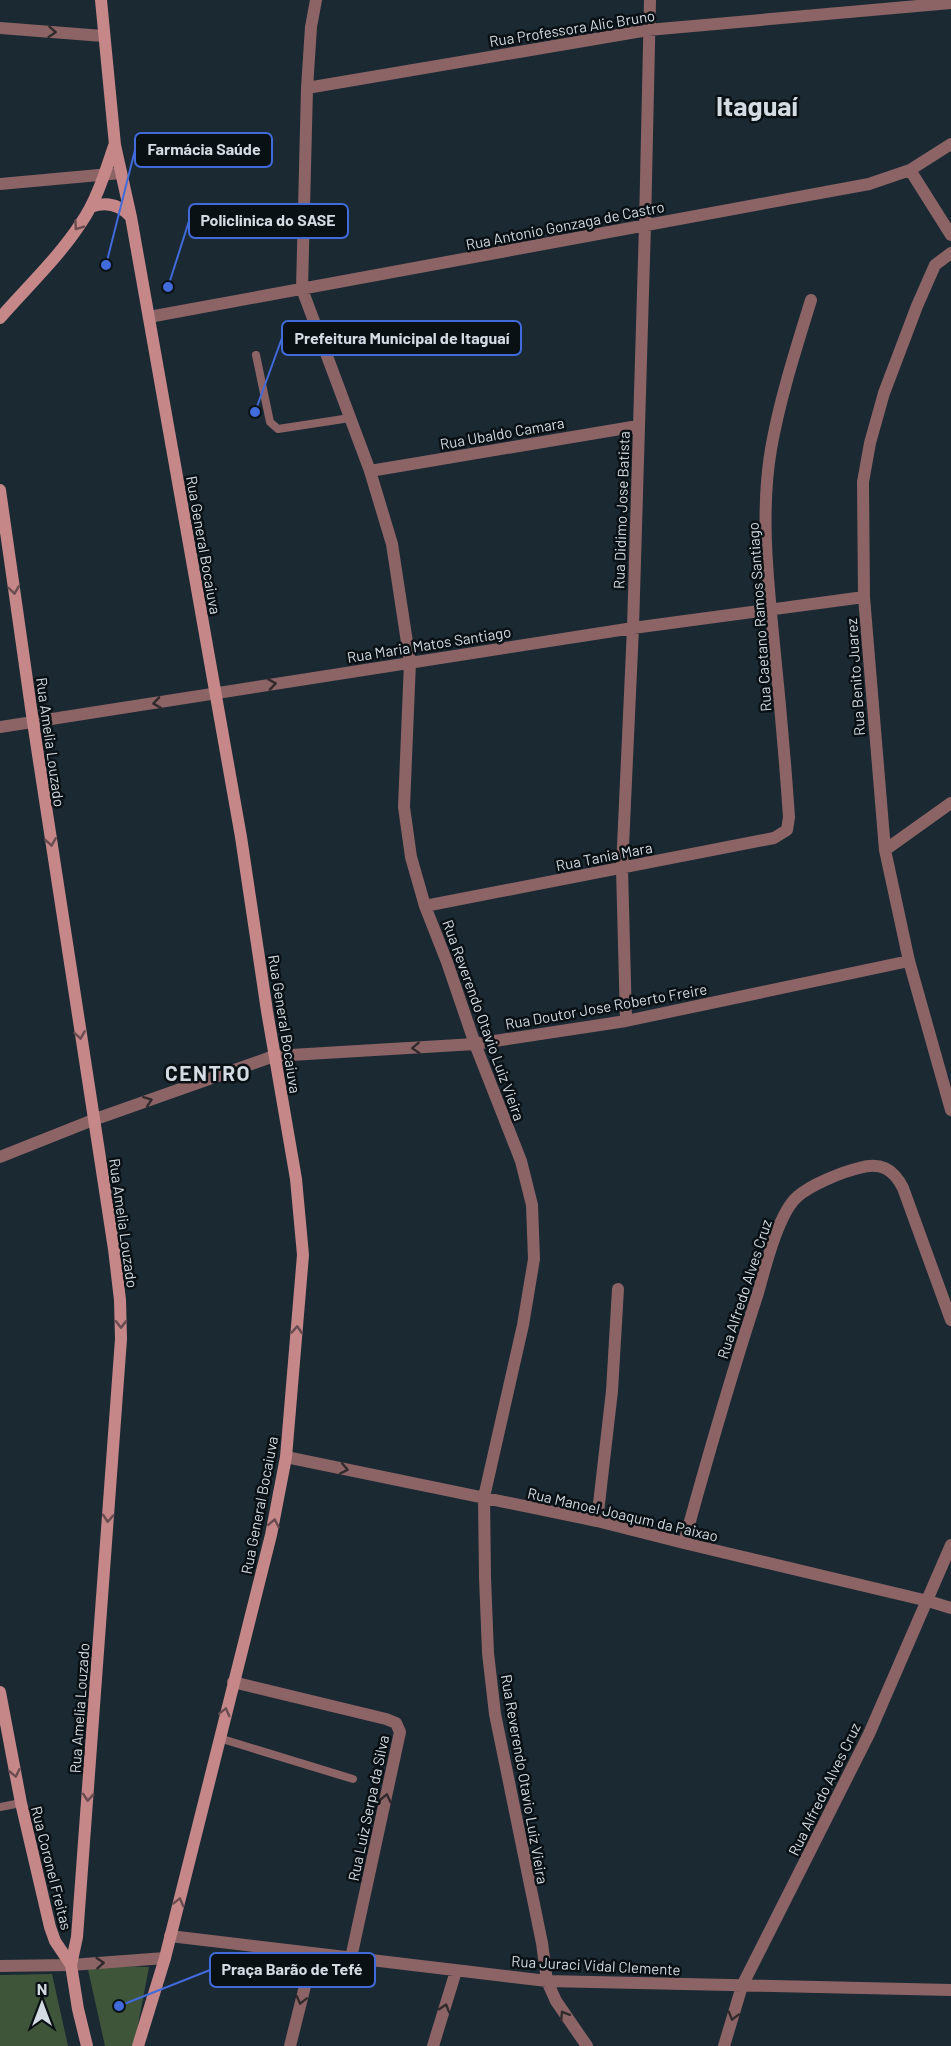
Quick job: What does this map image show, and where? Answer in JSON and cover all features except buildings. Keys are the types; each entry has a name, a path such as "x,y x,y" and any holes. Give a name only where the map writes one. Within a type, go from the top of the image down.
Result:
{"main road":[{"name":"Rua General Bocaiuva","path":"101,0 115,145 132,217 241,837 274,1056 296,1179 303,1255 286,1457 271,1534 165,1958 138,2046"},
{"path":"0,318 67,243 91,207 115,145"},
{"path":"91,207 99,204 118,206 132,217"},
{"name":"Rua Amelia Louzado","path":"0,490 120,1300 121,1339 77,1937 71,1965"},
{"name":"Rua Coronel Freitas","path":"0,1692 2,1716 50,1927 55,1941 71,1965 87,2046"}],"street":[{"name":"Rua Reverendo Otavio Luiz Vieira","path":"316,0 311,27 307,88 302,289 370,471 392,543 410,662 404,807 411,857 425,906 475,1044 521,1161 532,1204 534,1259 524,1325 484,1497 488,1642 495,1714 542,1943 547,1981 555,2001 586,2046"},
{"name":"Rua Didimo Jose Batista","path":"626,1022 622,868 633,628 650,0"},
{"name":"Rua Professora Alic Bruno","path":"307,88 648,30 951,3"},
{"path":"0,28 103,36"},
{"path":"951,144 910,170 951,235"},
{"name":"Rua Antonio Gonzaga de Castro","path":"149,317 868,183 910,170"},
{"path":"0,184 121,172"},
{"name":"Rua Benito Juarez","path":"951,253 935,265 917,306 884,393 862,482 864,597 885,850 909,961 951,1110"},
{"name":"Rua Caetano Ramos Santiago","path":"787,830 789,817 784,737 765,532 771,450 782,401 811,300"},
{"name":"Rua Ubaldo Camara","path":"370,471 639,426"},
{"name":"Rua Maria Matos Santiago","path":"0,727 633,628 864,597"},
{"path":"885,850 951,803"},
{"name":"Rua Tania Mara","path":"425,906 774,838 787,830"},
{"name":"Rua Doutor Jose Roberto Freire","path":"0,1157 93,1120 274,1056 475,1044 626,1022 909,961"},
{"name":"Rua Alfredo Alves Cruz","path":"684,1543 724,1400 773,1245 784,1214 796,1197 812,1187 858,1168 873,1165 884,1166 898,1178 903,1188 951,1320"},
{"path":"597,1521 612,1391 618,1289"},
{"name":"Rua Manoel Joaqum da Paixao","path":"286,1457 597,1521 951,1608"},
{"name":"Rua Alfredo Alves Cruz","path":"724,2046 742,1986 868,1734 951,1545"},
{"name":"Rua Luiz Serpa da Silva","path":"233,1682 386,1719 396,1723 400,1732 351,1958"},
{"name":"Rua Juraci Vidal Clemente","path":"170,1936 547,1981 951,1990"},
{"path":"290,2046 313,1953"},
{"path":"0,1966 71,1965 165,1958"},
{"path":"433,2046 456,1971"}],"lane":[{"path":"256,355 270,422 278,429 350,418"},
{"path":"219,1738 353,1779"},
{"path":"0,1807 21,1803"}],"green space":[{"path":"87,1965 149,1967 134,2046 105,2046"},
{"path":"52,1974 68,2046 0,2046 0,1975"}],"place":[{"name":"Farmácia Saúde","path":"106,265"},
{"name":"Policlinica do SASE","path":"168,287"},
{"name":"Prefeitura Municipal de Itaguaí","path":"255,412"},
{"name":"Praça Barão de Tefé","path":"119,2006"}],"district":[{"name":"Itaguaí","path":"757,105"},
{"name":"CENTRO","path":"208,1072"}]}
